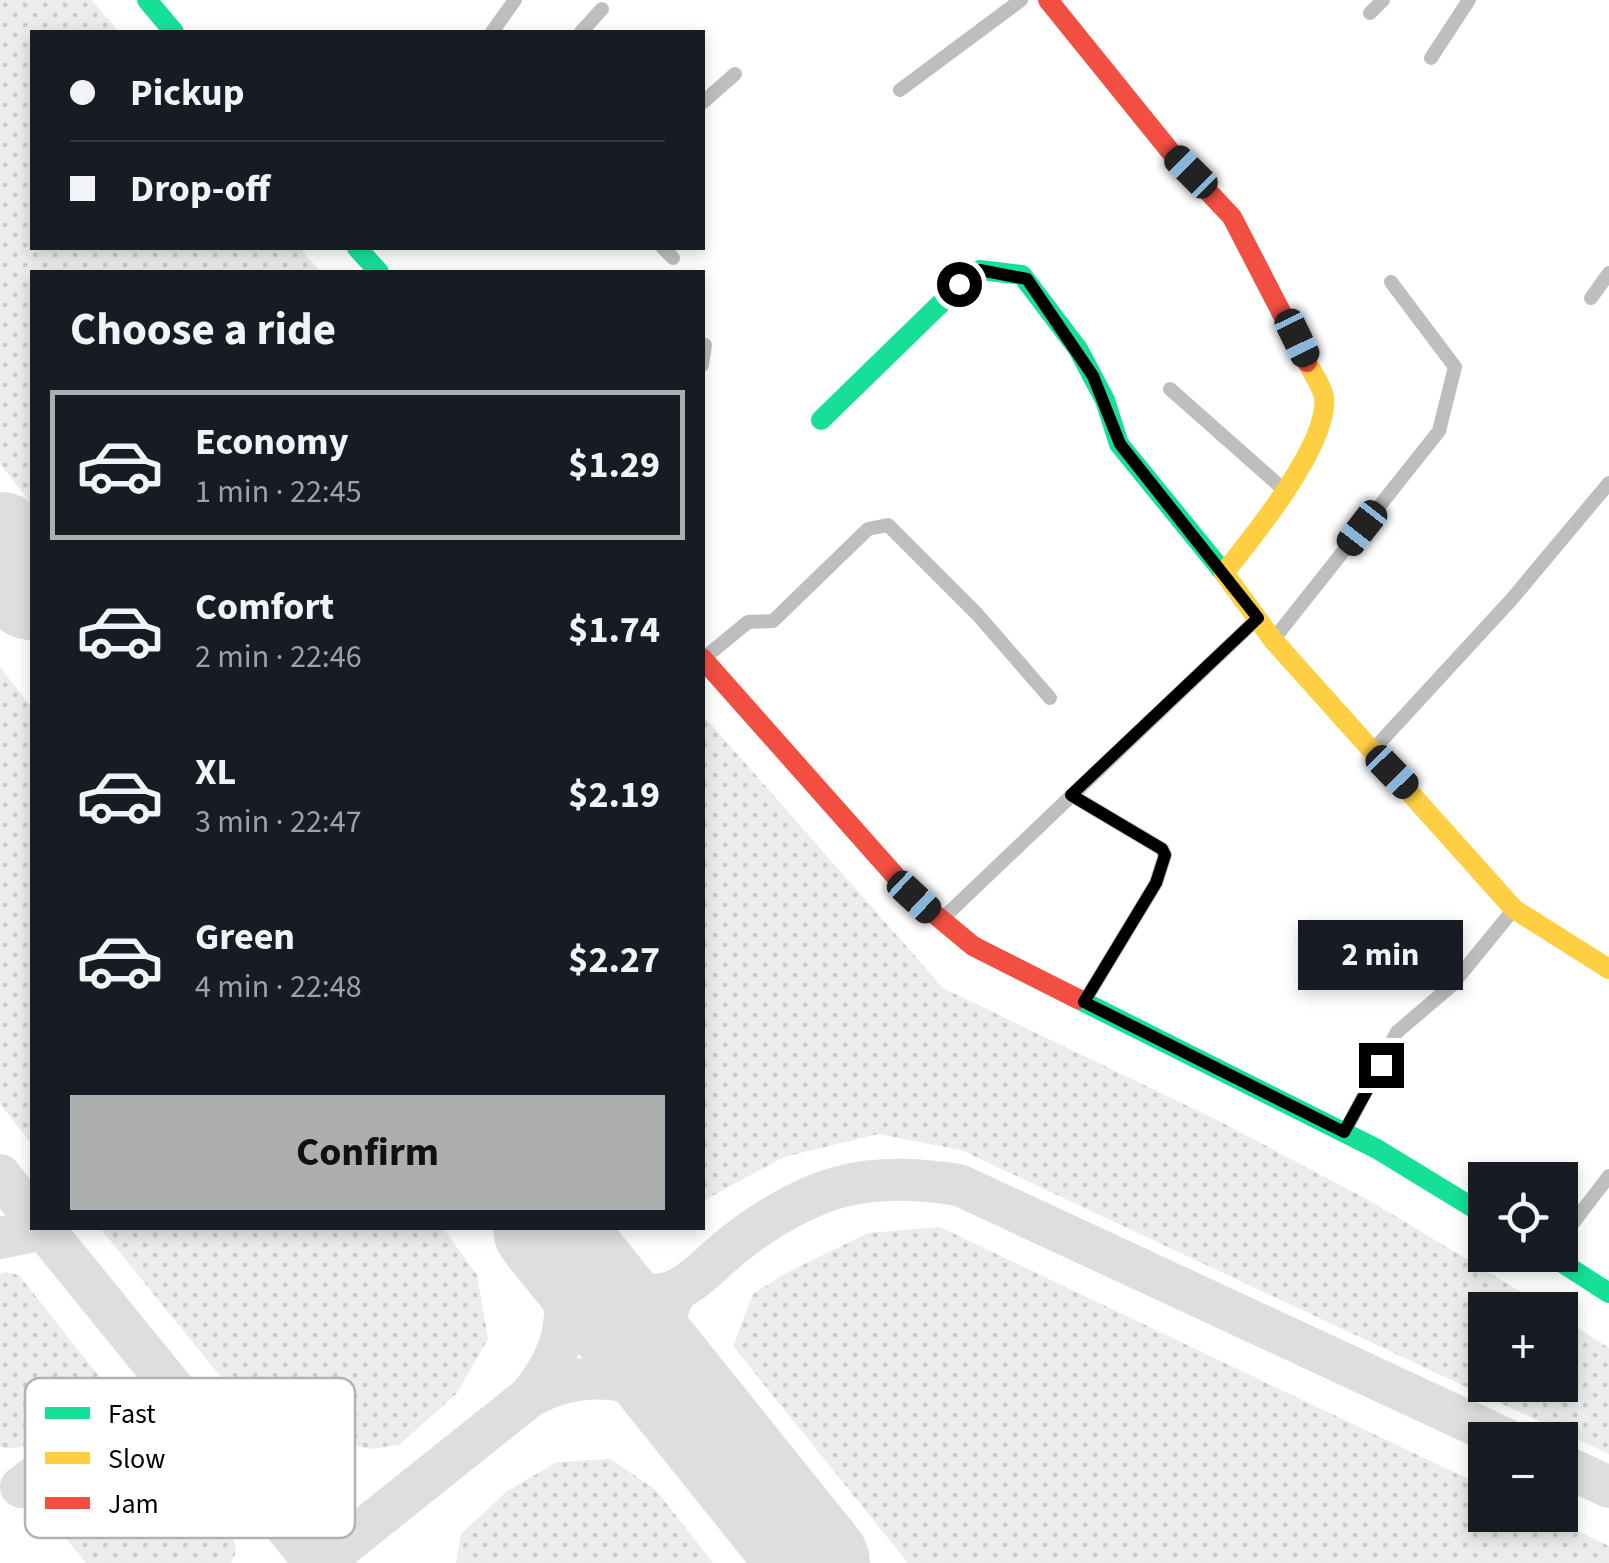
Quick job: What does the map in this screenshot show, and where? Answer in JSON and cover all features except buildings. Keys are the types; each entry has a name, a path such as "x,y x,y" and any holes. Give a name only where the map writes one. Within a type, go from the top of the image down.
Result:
{"street":[{"path":"146,0 172,30"},
{"path":"493,30 515,0"},
{"path":"900,90 1021,0"},
{"path":"1048,0 1170,151 1232,217 1324,395 1324,414 1312,439 1224,572"},
{"path":"1370,13 1384,0"},
{"path":"1431,58 1469,0"},
{"path":"583,30 602,9"},
{"path":"705,100 734,74"},
{"path":"360,250 377,270"},
{"path":"821,420 970,275 980,270 1022,275 1086,362 1120,444 1224,572 1273,640 1514,908 1609,969"},
{"path":"1590,298 1609,272"},
{"path":"1273,640 1443,423 1455,368 1391,282"},
{"path":"1170,389 1282,488"},
{"path":"1372,751 1511,600 1609,483"},
{"path":"705,656 748,622 774,622 868,529 888,525 977,614 1050,698"},
{"path":"940,921 1258,618"},
{"path":"705,660 940,921 973,946 1344,1132 1468,1205"},
{"path":"1071,795 1162,849 1165,855 1156,883 1084,1002"},
{"path":"1344,1132 1397,1032 1451,986 1514,908"},
{"path":"1578,1216 1609,1176"},
{"path":"1576,1272 1609,1294"}],"shaded area":[{"path":"0,0 92,0 117,30 30,30 30,250 302,250 319,270 30,270 30,502 0,464"},
{"path":"0,667 30,705 30,1142 0,1104"},
{"path":"705,717 943,988 1221,1122 1372,1202 1468,1260 1468,1272 1488,1272 1521,1292 1468,1292 1468,1388 961,1150 878,1134 784,1157 705,1200"},
{"path":"940,1227 1468,1479 1468,1532 1578,1531 1609,1546 1609,1563 908,1563 733,1346 753,1294 786,1273 868,1233"},
{"path":"102,1230 444,1230 477,1275 488,1339 457,1393 399,1445 372,1449 355,1446 355,1378 222,1378"},
{"path":"0,1274 19,1275 98,1375 25,1378 25,1447 15,1448 0,1447"},
{"path":"1578,1328 1609,1348 1609,1454 1578,1439 1578,1422 1541,1422 1498,1402 1578,1402"},
{"path":"610,1459 656,1490 713,1563 456,1563 461,1534 507,1491 557,1462"},
{"path":"65,1538 232,1538 236,1552 231,1563 86,1563"}],"taxiway":[{"path":"0,1175 30,1212"},
{"path":"586,1279 631,1292 665,1293 692,1281 764,1223 816,1195 868,1181 959,1185 1469,1422"},
{"path":"0,1238 39,1230"},
{"path":"45,1230 165,1378"},
{"path":"544,1230 560,1274 565,1316 556,1356 529,1397 569,1381 607,1379 685,1399"},
{"path":"668,1379 661,1324 676,1290"},
{"path":"355,1536 529,1397"},
{"path":"1578,1472 1609,1487"},
{"path":"21,1487 25,1484"},
{"path":"295,1538 315,1563"},
{"path":"333,1563 340,1548 353,1538"}],"runway":[{"path":"0,546 30,584"},
{"path":"549,1230 816,1563"}],"traffic: fast":[{"path":"147,0 172,30"},
{"path":"359,250 377,270"},
{"path":"821,420 970,275 980,270 1022,275 1078,349 1105,400 1119,444 1224,573"},
{"path":"1078,999 1377,1149 1468,1205"},
{"path":"1576,1272 1609,1293"}],"traffic: slow":[{"path":"1307,362 1324,397 1323,416 1315,439 1287,489 1224,573 1273,640 1514,909 1609,969"}],"traffic: jam":[{"path":"1048,0 1170,151 1232,217 1307,362"},
{"path":"705,661 914,897 973,946 1078,999"}],"route":[{"path":"959,284 980,270 1013,273 1027,279 1093,376 1120,444 1258,618 1071,795 1162,849 1165,855 1156,883 1084,1002 1344,1132 1381,1065"}]}
